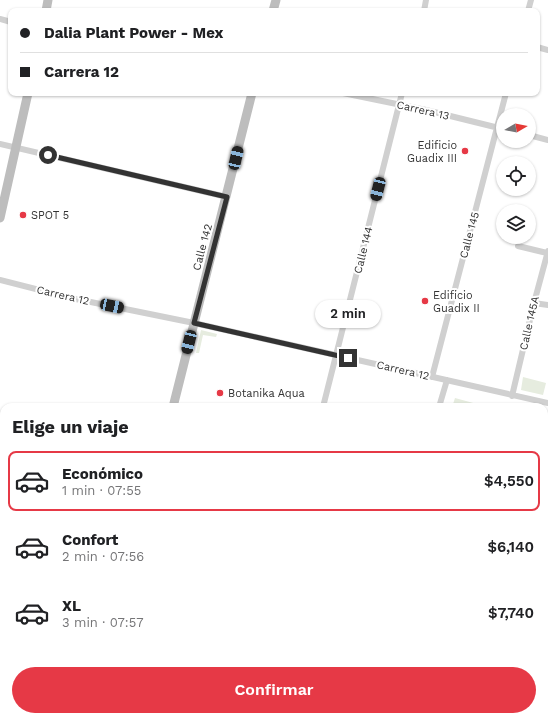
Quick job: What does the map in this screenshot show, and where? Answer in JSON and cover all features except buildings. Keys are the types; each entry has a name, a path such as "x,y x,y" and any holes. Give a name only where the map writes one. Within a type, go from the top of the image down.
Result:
{"main road":[{"path":"0,218 27,96"},
{"name":"Calle 142","path":"174,403 251,96"}],"street":[{"name":"Carrera 13","path":"358,96 496,127"},
{"name":"Calle 144","path":"324,403 401,96"},
{"name":"Calle 145","path":"503,108 505,96"},
{"path":"536,137 548,140"},
{"name":"Calle 145","path":"432,377 496,143"},
{"path":"0,144 227,197"},
{"path":"518,246 548,252"},
{"name":"Calle 145A","path":"512,396 534,302 548,252"},
{"name":"Carrera 12","path":"0,280 70,298 194,323 548,403"},
{"path":"534,302 548,305"},
{"path":"440,403 447,380"}],"shaded area":[{"path":"201,330 217,334 216,337 203,335 199,353 196,353"},
{"path":"523,377 546,383 543,395 521,390"},
{"path":"455,398 473,403 453,403"}],"place":[{"name":"Edificio Guadix III","path":"465,151"},
{"name":"SPOT 5","path":"23,215"},
{"name":"Edificio Guadix II","path":"425,301"},
{"name":"Botanika Aqua","path":"220,393"}],"route":[{"path":"48,155 227,197 194,323 348,358"}]}
